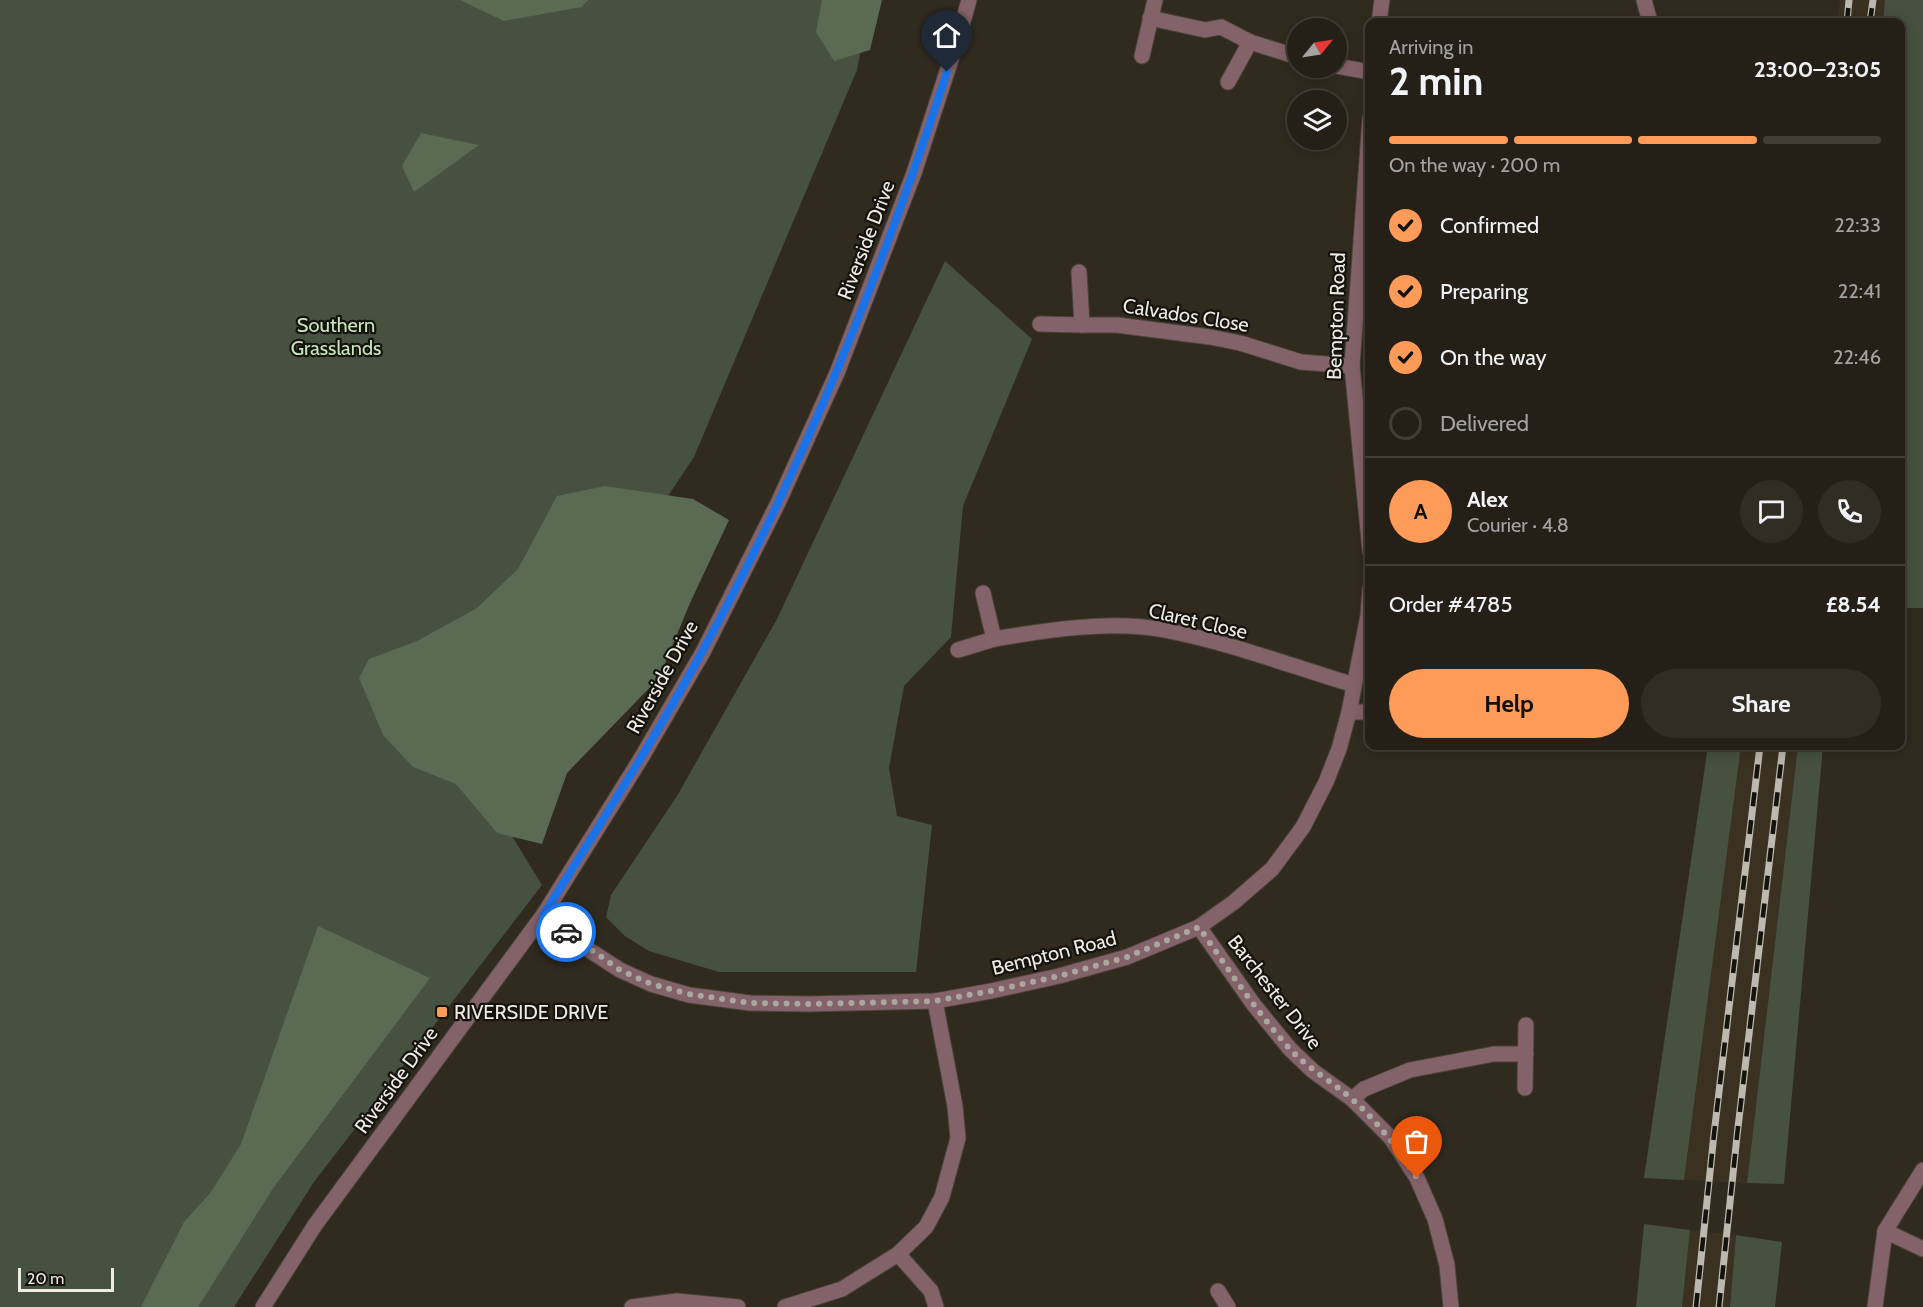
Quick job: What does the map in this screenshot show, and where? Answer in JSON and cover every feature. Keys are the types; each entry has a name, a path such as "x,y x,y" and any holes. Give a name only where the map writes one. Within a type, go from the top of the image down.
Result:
{"street":[{"name":"Riverside Drive","path":"263,1307 315,1225 544,914 640,760 703,652 778,503 837,373 914,173 969,0"},
{"path":"1142,56 1155,0"},
{"path":"1380,18 1382,0"},
{"path":"1644,0 1649,18"},
{"path":"1150,18 1205,30 1221,27 1250,42 1287,54"},
{"path":"1228,82 1250,42"},
{"path":"1347,68 1365,71"},
{"name":"Bempton Road","path":"1365,187 1352,366 1365,500"},
{"path":"1079,272 1082,325"},
{"name":"Calvados Close","path":"1040,324 1117,325 1210,337 1240,343 1301,362 1352,366"},
{"path":"983,593 994,639"},
{"name":"Claret Close","path":"958,650 994,639 1048,630 1108,626 1162,630 1210,641 1353,685"},
{"name":"Bempton Road","path":"544,914 586,948 620,970 651,984 689,994 750,1003 935,1001 1059,976 1127,957 1199,927 1234,902 1272,869 1303,827 1326,782 1339,749 1349,712 1365,630"},
{"path":"1349,712 1365,712"},
{"name":"Barchester Drive","path":"1199,927 1254,1005 1290,1049 1313,1071 1352,1099 1391,1138 1417,1178 1435,1219 1448,1265 1451,1307"},
{"path":"785,1307 842,1289 898,1254 926,1227 942,1197 958,1138 955,1106 935,1001"},
{"path":"1525,1088 1526,1025"},
{"path":"1352,1099 1364,1089 1410,1071 1494,1054 1526,1054"},
{"path":"1875,1307 1885,1231 1923,1170"},
{"path":"1885,1231 1923,1249"},
{"path":"898,1254 931,1291 936,1307"},
{"path":"1218,1290 1228,1307"},
{"path":"632,1307 678,1304 738,1307"}],"shaded area":[{"path":"1840,0 1885,0 1883,18 1838,18"},
{"path":"1740,750 1798,750 1747,1183 1684,1180"},
{"path":"1690,1230 1736,1235 1730,1307 1682,1307"}],"green space":[{"name":"Southern Grasslands","path":"0,0 870,0 857,70 694,457 660,508 425,694 542,885 314,1182 234,1307 0,1307"},
{"path":"460,0 588,0 582,7 504,21"},
{"path":"822,0 882,0 870,50 834,61 816,32"},
{"path":"1885,0 1923,0 1923,608 1905,608 1905,18 1883,18"},
{"path":"421,133 479,145 414,192 402,166"},
{"path":"945,261 1032,339 963,506 951,637 904,686 889,768 897,816 932,825 916,972 719,972 649,951 625,936 606,917 611,895 677,796 777,619"},
{"path":"605,486 693,499 729,520 690,603 659,678 567,773 542,844 497,833 456,784 413,767 383,735 359,678 369,659 417,641 477,608 518,569 557,496"},
{"path":"1707,750 1740,750 1684,1180 1644,1178"},
{"path":"1798,750 1823,750 1784,1184 1747,1183"},
{"path":"318,926 430,978 274,1187 198,1307 141,1307 184,1222 211,1192 241,1144"},
{"path":"1644,1224 1690,1230 1682,1307 1636,1307"},
{"path":"1736,1235 1782,1242 1775,1307 1730,1307"}],"railway":[{"path":"1847,18 1849,0"},
{"path":"1871,18 1873,0"},
{"path":"1696,1307 1760,750"},
{"path":"1719,1307 1783,750"}],"way so far":[{"path":"566,932 620,970 651,984 689,994 750,1003 809,1004 935,1001 991,991 1059,976 1127,957 1199,927 1254,1005 1290,1049 1313,1071 1352,1099 1391,1138 1417,1178"}],"place":[{"name":"RIVERSIDE DRIVE","path":"442,1012"}],"route":[{"path":"566,932 544,914 640,760 703,652 778,503 837,373 914,173 947,72"}]}
